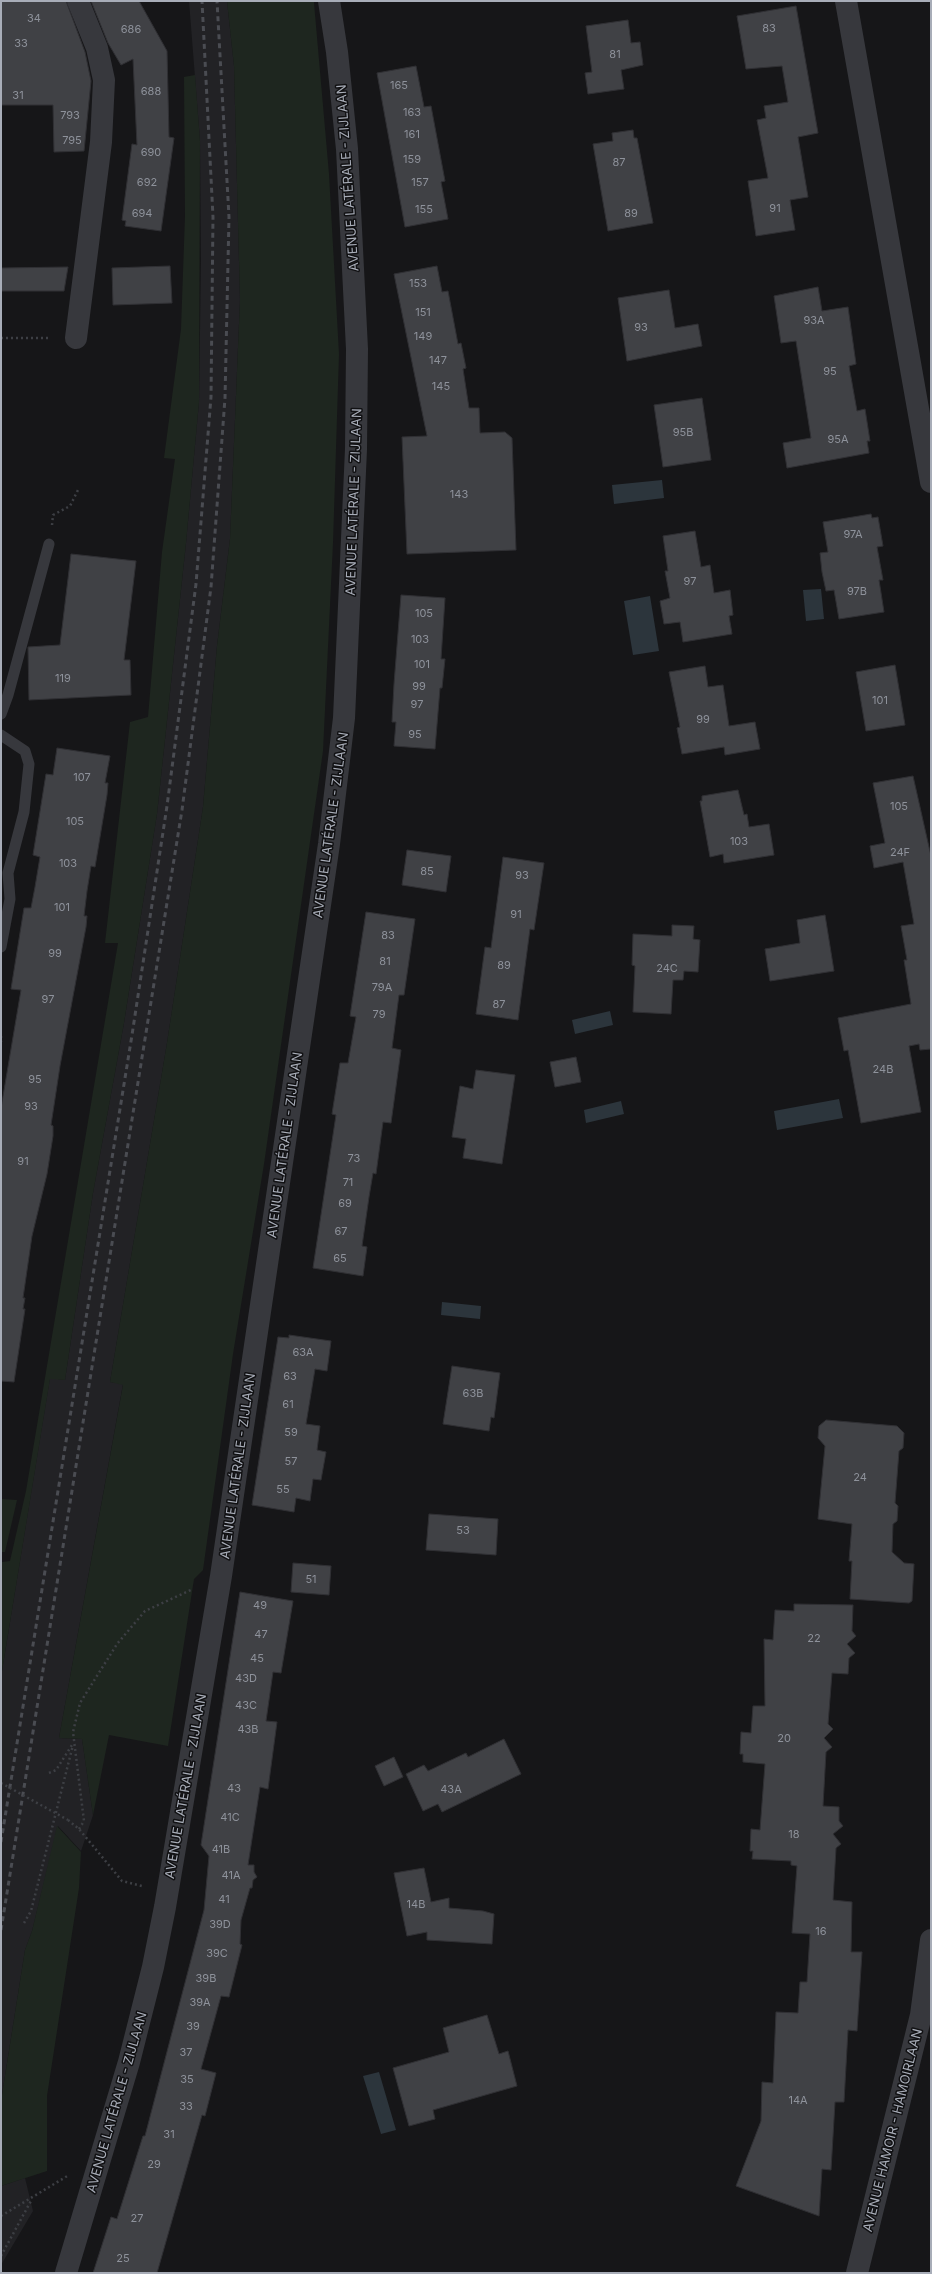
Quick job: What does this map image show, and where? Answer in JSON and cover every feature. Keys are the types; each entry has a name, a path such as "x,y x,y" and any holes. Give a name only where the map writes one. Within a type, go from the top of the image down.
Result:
{"street":[{"path":"76,338 101,142 104,80 97,48 78,1"},
{"name":"AVENUE LATÉRALE - ZIJLAAN","path":"66,2273 129,2062 153,1967 166,1900 221,1576 329,844 344,718 356,449 357,349 347,149 337,52 329,1"},
{"path":"846,1 931,482"},
{"name":"AVENUE HAMOIR - HAMOIRLAAN","path":"857,2273 921,2015 931,1940"}],"lane":[{"path":"1,714 8,695 49,544"},
{"path":"1,735 25,751 29,764 24,812 8,873 10,899 1,947"}],"path":[{"path":"1,338 76,338"},
{"path":"49,544 53,515 70,506 78,490"},
{"path":"1,1036 1,1042"},
{"path":"80,1829 84,1821 73,1732 80,1703 117,1644 145,1610 221,1576"},
{"path":"49,1773 56,1770 74,1743"},
{"path":"24,1923 31,1911 74,1743"},
{"path":"1,1783 68,1820 80,1829 122,1882 150,1888"},
{"path":"1,2216 70,2174"},
{"path":"1,2256 26,2212 32,2198"}],"shaded area":[{"path":"189,1 227,1 234,66 240,300 230,539 217,646 203,807 167,1043 110,1382 123,1384 59,1738 82,1739 93,1815 81,1851 58,1826 32,1931 25,1950 1,2101 1,1677 50,1378 65,1380 93,1193 124,1023 157,814 186,543 199,402 201,260 200,141"},
{"path":"227,1 314,1 329,174 339,354 333,543 323,751 264,1164 233,1354 203,1570 194,1579 168,1746 109,1735 93,1815 82,1739 59,1738 123,1385 110,1382 167,1043 203,807 217,646 230,539 240,300 234,66"},
{"path":"195,75 200,141 199,402 186,543 157,814 124,1023 93,1193 65,1380 50,1379 1,1677 2,1562 10,1561 26,1491 118,943 105,943 130,722 148,717 162,552 175,459 164,458 181,329 185,216 184,77"},
{"path":"662,480 664,498 614,504 612,485"},
{"path":"821,589 824,619 806,621 803,590"},
{"path":"650,596 659,651 633,655 624,601"},
{"path":"610,1011 613,1025 575,1034 572,1020"},
{"path":"839,1099 843,1118 777,1130 774,1111"},
{"path":"621,1101 624,1114 586,1123 584,1110"},
{"path":"442,1302 481,1306 480,1319 441,1315"},
{"path":"1,1499 17,1500 5,1552 1,1552"},
{"path":"57,1826 81,1852 79,1888 47,2096 47,2171 1,2186 1,2101 25,1950 32,1931"},
{"path":"379,2072 396,2130 381,2134 363,2076"},
{"path":"25,2178 33,2211 1,2265 1,2186"}],"building":[{"path":"1,1 66,1 85,52 91,81 84,151 54,152 53,105 1,105"},
{"path":"91,1 139,1 167,51 169,137 174,138 161,231 125,226 126,221 122,220 132,144 137,145 133,59 121,65 108,43"},
{"path":"796,6 818,133 798,137 808,197 790,200 795,230 756,236 748,181 768,178 757,120 766,118 764,106 788,102 782,66 746,69 737,16"},
{"path":"628,20 631,43 640,42 643,65 621,70 624,89 588,94 585,73 592,72 586,26"},
{"path":"416,66 424,107 431,106 445,181 441,182 448,219 405,227 377,73"},
{"path":"633,130 634,138 637,138 653,223 608,231 593,144 613,141 612,133"},
{"path":"170,266 172,303 113,305 112,268"},
{"path":"437,266 442,292 448,291 458,344 461,343 466,368 463,369 469,408 479,408 480,433 505,432 512,438 516,550 407,554 402,437 427,436 394,274"},
{"path":"68,267 64,291 1,291 1,268"},
{"path":"818,287 822,311 848,307 856,364 849,366 857,411 865,409 870,441 867,441 869,453 787,468 783,443 811,438 796,341 781,343 774,296"},
{"path":"669,290 675,328 698,324 702,346 627,361 618,298"},
{"path":"702,398 711,460 663,467 654,405"},
{"path":"871,514 872,518 878,517 883,546 877,547 883,580 879,580 884,612 839,619 834,590 826,591 822,572 820,553 828,552 823,522"},
{"path":"695,531 701,567 710,565 714,593 730,590 733,615 729,616 732,634 683,642 680,622 664,624 660,601 670,598 665,571 668,571 663,536"},
{"path":"71,554 136,561 124,660 130,660 131,695 29,700 28,647 60,645"},
{"path":"401,595 445,598 441,659 445,659 442,688 440,688 435,749 394,746 396,722 392,722"},
{"path":"895,665 905,725 866,731 856,672"},
{"path":"705,666 708,687 723,685 729,726 755,722 760,749 725,755 724,747 682,754 677,728 680,727 669,672"},
{"path":"57,748 110,756 105,783 108,783 107,795 95,867 91,866 87,891 84,916 87,916 86,927 60,1066 51,1125 53,1126 53,1136 47,1174 32,1236 23,1298 25,1298 23,1309 25,1309 14,1382 1,1381 1,1108 21,990 11,989 24,908 31,908 40,857 33,855 46,774 53,775"},
{"path":"913,776 931,856 931,1049 920,1050 919,1044 909,1046 921,1112 861,1123 848,1050 844,1051 838,1018 911,1004 904,960 907,960 901,926 914,924 903,862 874,868 870,846 885,843 873,783"},
{"path":"738,790 744,815 747,814 749,827 769,824 774,855 724,863 723,854 710,857 700,801 702,801 702,796"},
{"path":"407,850 451,856 446,892 402,885"},
{"path":"503,857 544,863 534,930 530,929 518,1020 476,1014 485,947 491,948"},
{"path":"366,912 415,919 404,995 399,995 392,1048 401,1050 391,1123 383,1122 376,1174 373,1173 362,1246 367,1247 363,1276 313,1268 336,1115 332,1114 340,1063 348,1063 356,1017 350,1016"},
{"path":"825,915 834,971 770,981 765,949 800,943 797,920"},
{"path":"672,925 694,926 693,939 700,940 698,972 684,971 683,980 673,980 671,1014 633,1012 635,966 632,965 633,934 672,936"},
{"path":"576,1057 581,1082 555,1087 550,1062"},
{"path":"476,1070 515,1075 502,1164 463,1158 466,1139 452,1137 460,1086 473,1089"},
{"path":"289,1335 331,1341 327,1371 315,1369 306,1424 320,1426 317,1450 326,1452 321,1480 313,1479 310,1501 296,1498 294,1512 252,1505 278,1337 289,1338"},
{"path":"452,1366 500,1373 494,1418 491,1417 489,1431 443,1424"},
{"path":"826,1420 897,1426 904,1433 903,1448 899,1451 895,1503 898,1506 897,1521 893,1524 892,1552 904,1563 914,1564 912,1601 909,1603 850,1599 852,1561 849,1561 852,1524 818,1519 825,1446 818,1438 819,1426"},
{"path":"429,1514 498,1519 496,1555 426,1550"},
{"path":"293,1563 331,1566 329,1595 291,1592"},
{"path":"240,1592 293,1601 281,1673 273,1672 266,1721 277,1722 268,1789 260,1787 248,1865 254,1865 254,1872 257,1877 253,1880 252,1888 250,1888 241,1920 240,1944 242,1945 229,1997 221,1996 201,2069 216,2073 205,2116 202,2115 157,2273 93,2273 111,2217 117,2219 143,2136 145,2136 204,1910 209,1856 201,1845"},
{"path":"794,1604 853,1605 852,1631 856,1636 847,1644 855,1653 849,1658 848,1674 832,1673 828,1724 833,1729 824,1738 832,1747 826,1752 823,1806 839,1807 839,1821 843,1826 833,1834 841,1844 836,1848 833,1900 852,1902 851,1952 862,1952 857,2031 848,2030 844,2102 835,2102 831,2170 822,2169 819,2216 736,2186 761,2121 762,2082 773,2083 776,2012 798,2013 800,1982 807,1982 810,1934 792,1933 797,1866 791,1865 791,1861 752,1859 753,1851 750,1851 751,1829 760,1830 765,1764 743,1762 743,1754 740,1754 741,1732 751,1733 753,1706 765,1706 764,1639 773,1640 775,1610 794,1611"},
{"path":"504,1739 521,1774 442,1812 438,1804 423,1811 406,1774 424,1765 428,1771 466,1753 468,1757"},
{"path":"394,1757 403,1777 384,1786 375,1766"},
{"path":"424,1868 431,1902 449,1898 449,1908 483,1911 494,1914 492,1944 427,1940 427,1932 407,1936 394,1873"},
{"path":"487,2015 499,2054 508,2051 517,2086 433,2110 435,2119 409,2126 393,2068 449,2052 443,2028"}],"railway":[{"path":"1,1842 132,1035 167,806 196,584 211,397 213,217 202,1"},
{"path":"1,1930 182,810 211,587 225,398 229,217 217,1"}]}
